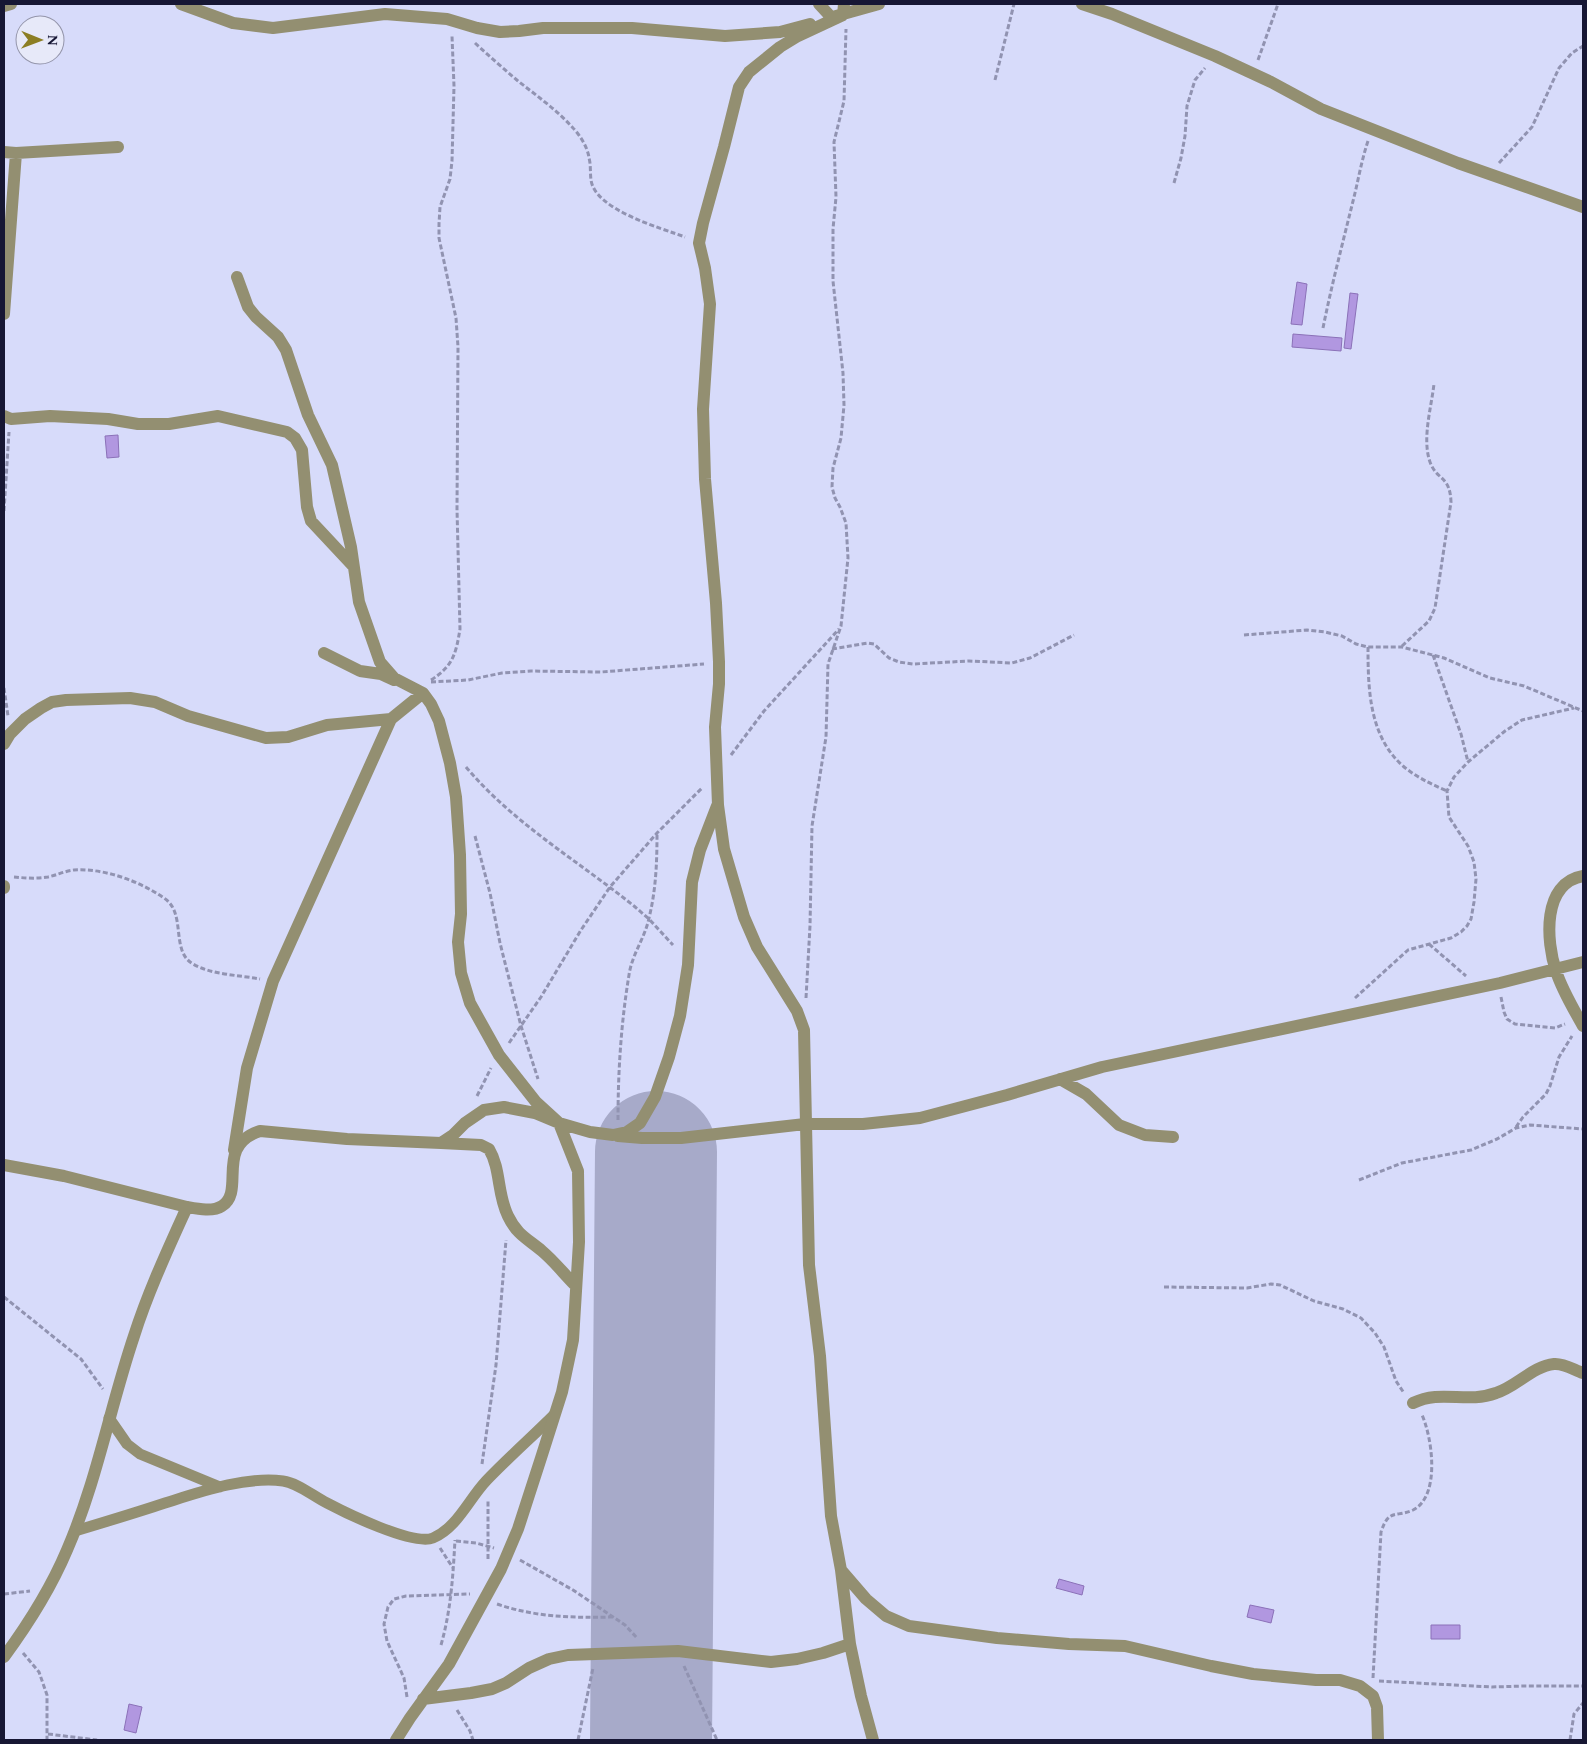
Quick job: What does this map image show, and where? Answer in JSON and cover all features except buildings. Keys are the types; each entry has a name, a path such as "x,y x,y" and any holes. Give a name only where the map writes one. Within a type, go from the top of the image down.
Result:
{"street":[{"path":"4,6 11,4"},
{"path":"181,4 233,23 273,28 386,14 426,17 500,32 544,28 632,28 725,36 780,32 841,12 879,4"},
{"path":"819,4 841,12"},
{"path":"1082,4 1112,14 1215,56 1321,108 1458,163 1583,207"},
{"path":"841,12 780,47 749,72 739,87 702,223 699,243 710,304 704,409 705,479 720,662 715,727 718,805 724,850 733,886 744,917 756,947 797,1011 804,1030 809,1266 820,1356 831,1516 841,1570 850,1644 872,1740"},
{"path":"4,314 10,152 118,147"},
{"path":"237,277 248,307 278,337 286,350 308,415 332,465 354,567 359,602 380,662 394,678 423,693 439,721 456,797 460,855 461,914 458,942 461,973 470,1003 499,1056 536,1102 559,1123 578,1171 579,1242 573,1340 562,1392 508,1554 449,1664 396,1740"},
{"path":"7,418 50,416 108,419 138,424 169,424 218,416 287,432 296,438 302,450 306,507 311,521 354,567"},
{"path":"324,653 360,671 381,674 401,682"},
{"path":"4,1165 82,1180 187,1207 214,1209 225,1204 232,1186 234,1155 247,1068 273,981 391,719 423,693"},
{"path":"7,739 25,719 41,708 52,702 66,700 130,698 155,702 188,716 266,738 288,737 327,725 391,719"},
{"path":"616,1135 627,1132 640,1123 655,1097 669,1057 680,1016 688,965 692,882 700,850 718,805"},
{"path":"1581,1022 1556,970 1550,940 1551,911 1554,897 1566,885 1583,876"},
{"path":"440,1143 484,1110 504,1107 535,1113 559,1123 590,1132 642,1138 681,1138 805,1124 863,1124 920,1118 1102,1067 1500,984 1583,962"},
{"path":"1060,1078 1086,1094 1119,1125 1145,1135 1173,1137"},
{"path":"234,1155 243,1139 260,1131 348,1139 481,1145 489,1149 497,1167 502,1202 508,1216 525,1239 542,1251 575,1285"},
{"path":"4,1657 27,1626 46,1592 75,1531 100,1455 112,1405 134,1335 166,1253 187,1207"},
{"path":"1413,1402 1431,1396 1479,1398 1497,1393 1542,1367 1554,1364 1564,1365 1583,1373"},
{"path":"841,1570 866,1599 886,1616 909,1626 997,1638 1069,1644 1126,1646 1253,1674 1316,1680 1340,1680 1360,1686 1373,1696 1377,1707 1378,1740"},
{"path":"423,1699 492,1689 549,1659 568,1655 678,1652 771,1662 797,1659 850,1644"}],"lane":[{"path":"75,1531 220,1487 271,1481 292,1483 329,1504 384,1530 431,1539 456,1520 488,1479 554,1415"},
{"path":"109,1418 127,1444 140,1454 220,1487"}],"path":[{"path":"995,80 1014,4"},
{"path":"1253,74 1278,4"},
{"path":"806,1004 812,826 826,737 828,664 840,626 845,598 848,543 846,523 832,487 833,468 840,438 844,405 833,281 833,229 836,197 834,142 844,101 841,12"},
{"path":"451,21 575,129 589,156 591,182 594,190 600,197 630,217 699,243"},
{"path":"451,21 454,86 452,161 450,179 442,200 438,224 439,238 456,318 458,346 457,519 460,629 457,648 451,662 441,674 428,682 468,680 512,672 601,672 720,662"},
{"path":"1489,174 1528,132 1559,68 1572,53 1583,46"},
{"path":"1174,183 1183,151 1187,106 1194,80 1215,56"},
{"path":"1323,328 1362,158 1373,129"},
{"path":"1402,647 1429,621 1435,608 1451,502 1447,482 1431,465 1427,454 1426,442 1434,384"},
{"path":"4,511 7,418"},
{"path":"476,1098 499,1056 541,998 581,930 610,887 657,833 717,773 764,711 840,626"},
{"path":"1244,635 1307,630 1342,636 1356,644 1368,647 1402,647 1433,655 1490,678 1524,686 1583,711"},
{"path":"832,649 868,643 874,644 889,658 913,664 969,661 1012,663 1030,658 1074,635"},
{"path":"1368,647 1369,688 1377,729 1402,766 1422,780 1447,791"},
{"path":"1433,655 1462,734 1468,762"},
{"path":"4,688 7,739"},
{"path":"1335,1017 1408,950 1451,938 1468,926 1474,902 1476,879 1474,862 1468,846 1449,817 1447,791 1454,777 1468,762 1505,730 1522,720 1574,708"},
{"path":"445,742 497,799 529,827 610,887 649,919 669,940 688,965"},
{"path":"474,832 521,1026 541,1087"},
{"path":"616,1135 618,1083 629,975 633,955 649,919 655,884 657,833"},
{"path":"6,884 48,877 65,871 83,870 118,876 164,898 174,906 184,955 191,963 204,969 273,981"},
{"path":"1428,944 1479,988"},
{"path":"1500,984 1504,1012 1507,1019 1515,1024 1555,1028 1581,1022"},
{"path":"1516,1128 1523,1117 1546,1094 1559,1057 1581,1022"},
{"path":"1359,1180 1402,1164 1471,1150 1497,1139 1516,1128 1530,1125 1583,1129"},
{"path":"478,1490 496,1364 508,1216"},
{"path":"1164,1287 1247,1288 1280,1284 1314,1301 1343,1308 1361,1318 1375,1333 1384,1347 1396,1382 1422,1414 1428,1428 1432,1448 1431,1473 1424,1499 1419,1505 1412,1510 1390,1516 1384,1521 1381,1532 1373,1680 1492,1687 1583,1686"},
{"path":"4,1297 82,1359 112,1405"},
{"path":"488,1479 488,1564"},
{"path":"439,1652 448,1620 452,1595 456,1520"},
{"path":"455,1541 489,1545 540,1570 625,1625 647,1652"},
{"path":"438,1544 453,1569"},
{"path":"4,1594 23,1591 46,1592"},
{"path":"410,1718 404,1678 387,1641 384,1624 388,1607 394,1599 406,1596 452,1595"},
{"path":"485,1600 532,1614 568,1617 612,1617"},
{"path":"14,1643 39,1672 47,1695 47,1740"},
{"path":"678,1652 717,1740"},
{"path":"578,1740 595,1653"},
{"path":"442,1696 459,1712 473,1740"},
{"path":"1570,1740 1574,1714 1583,1703"},
{"path":"48,1734 97,1740"}],"runway":[{"path":"651,1740 656,1152"}]}
